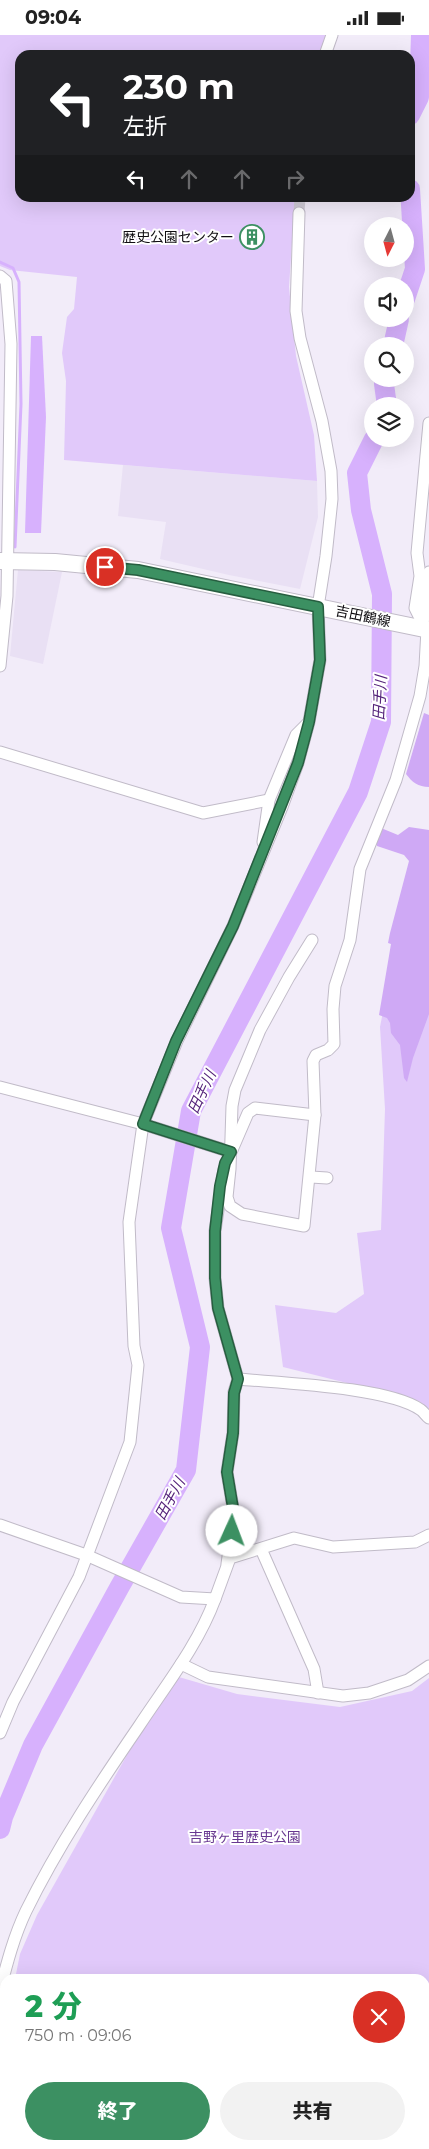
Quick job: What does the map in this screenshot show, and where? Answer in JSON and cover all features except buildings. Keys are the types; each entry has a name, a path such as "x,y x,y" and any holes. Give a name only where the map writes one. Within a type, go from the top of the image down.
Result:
{"main road":[{"name":"吉田鶴線","path":"3,561 55,562 138,570 426,628"}],"street":[{"path":"326,50 332,35"},
{"path":"0,1733 13,1702 79,1577 130,1442 138,1365 134,1346 129,1221 143,1124 176,1041 233,926 262,856 298,763 309,722 320,660 318,607 326,557 332,499 331,471 322,421 300,338 296,311 299,213"},
{"path":"0,276 6,281 3,561 7,595 0,666"},
{"path":"426,628 415,608 420,576 416,553 429,423"},
{"path":"312,940 260,1030 238,1083 232,1107 227,1197 230,1206 242,1214 304,1226 311,1177 315,1115 314,1061 316,1055 328,1050 334,1044 333,1009 336,986 350,940 360,869 396,780 420,697 425,666 429,572"},
{"path":"262,856 270,800 296,735 309,722"},
{"path":"0,752 203,813 270,800"},
{"path":"0,1087 143,1124 231,1152"},
{"path":"228,1564 234,1514 227,1472 233,1433 234,1393 238,1379 218,1308 215,1278 215,1231 220,1186 225,1163 236,1145 248,1113 254,1108 315,1115"},
{"path":"311,1177 326,1178"},
{"path":"238,1379 322,1387 397,1399 421,1410 429,1418"},
{"path":"0,1525 86,1555 181,1597 216,1599"},
{"path":"4,1974 9,1955 26,1912 73,1825 181,1664 208,1619 230,1558 294,1538 333,1547 415,1542 429,1535"},
{"path":"261,1549 314,1669 318,1693"},
{"path":"181,1664 208,1677 343,1696 369,1693 408,1680 429,1666"}],"shaded area":[{"path":"31,336 42,336 46,417 41,533 25,533"},
{"path":"123,465 317,481 318,517 300,589 160,559 166,522 118,516"},
{"path":"18,570 62,572 43,664 10,656"},
{"path":"424,713 429,715 429,787 416,784 406,774"},
{"path":"409,827 429,830 429,1014 413,1058 407,1082 404,1078 400,1045 391,1033 390,1023 387,1018 379,1015 391,944 388,943 409,861 404,855 377,846 376,840 381,828 398,835"}],"green space":[{"path":"0,35 326,35 321,50 15,50 15,202 295,202 289,287 296,356 314,435 317,481 64,460 66,381 62,353 67,317 74,309 77,277 10,270 0,266"},
{"path":"429,850 429,1409 419,1401 283,1367 275,1305 336,1313 364,1294 357,1233 381,1230 385,1109 380,1027 413,858"},
{"name":"吉野ヶ里歴史公園","path":"172,1675 237,1694 340,1707 412,1691 429,1678 429,1974 16,1974 20,1954 37,1915"}],"waterway":[{"name":"田手川","path":"415,105 419,97 421,35"},
{"name":"田手川","path":"411,202 415,269 412,277"},
{"path":"0,262 13,268 19,282 21,404 15,547"},
{"name":"田手川","path":"395,337 397,327"},
{"name":"田手川","path":"384,387 386,397"},
{"name":"田手川","path":"0,1829 3,1817 33,1745 186,1470 200,1347 171,1228 191,1111 358,792 381,722 382,594 361,510 357,473 370,447"}],"tunnel":[{"path":"299,213 300,202"}],"place":[{"name":"歴史公園センター","path":"252,237"}],"route":[{"path":"105,567 138,570 318,607 320,660 309,722 298,763 233,926 176,1041 148,1107 143,1124 231,1152 225,1163 220,1186 215,1231 215,1278 218,1308 238,1379 234,1393 233,1433 227,1472 234,1514 232,1531"}]}
